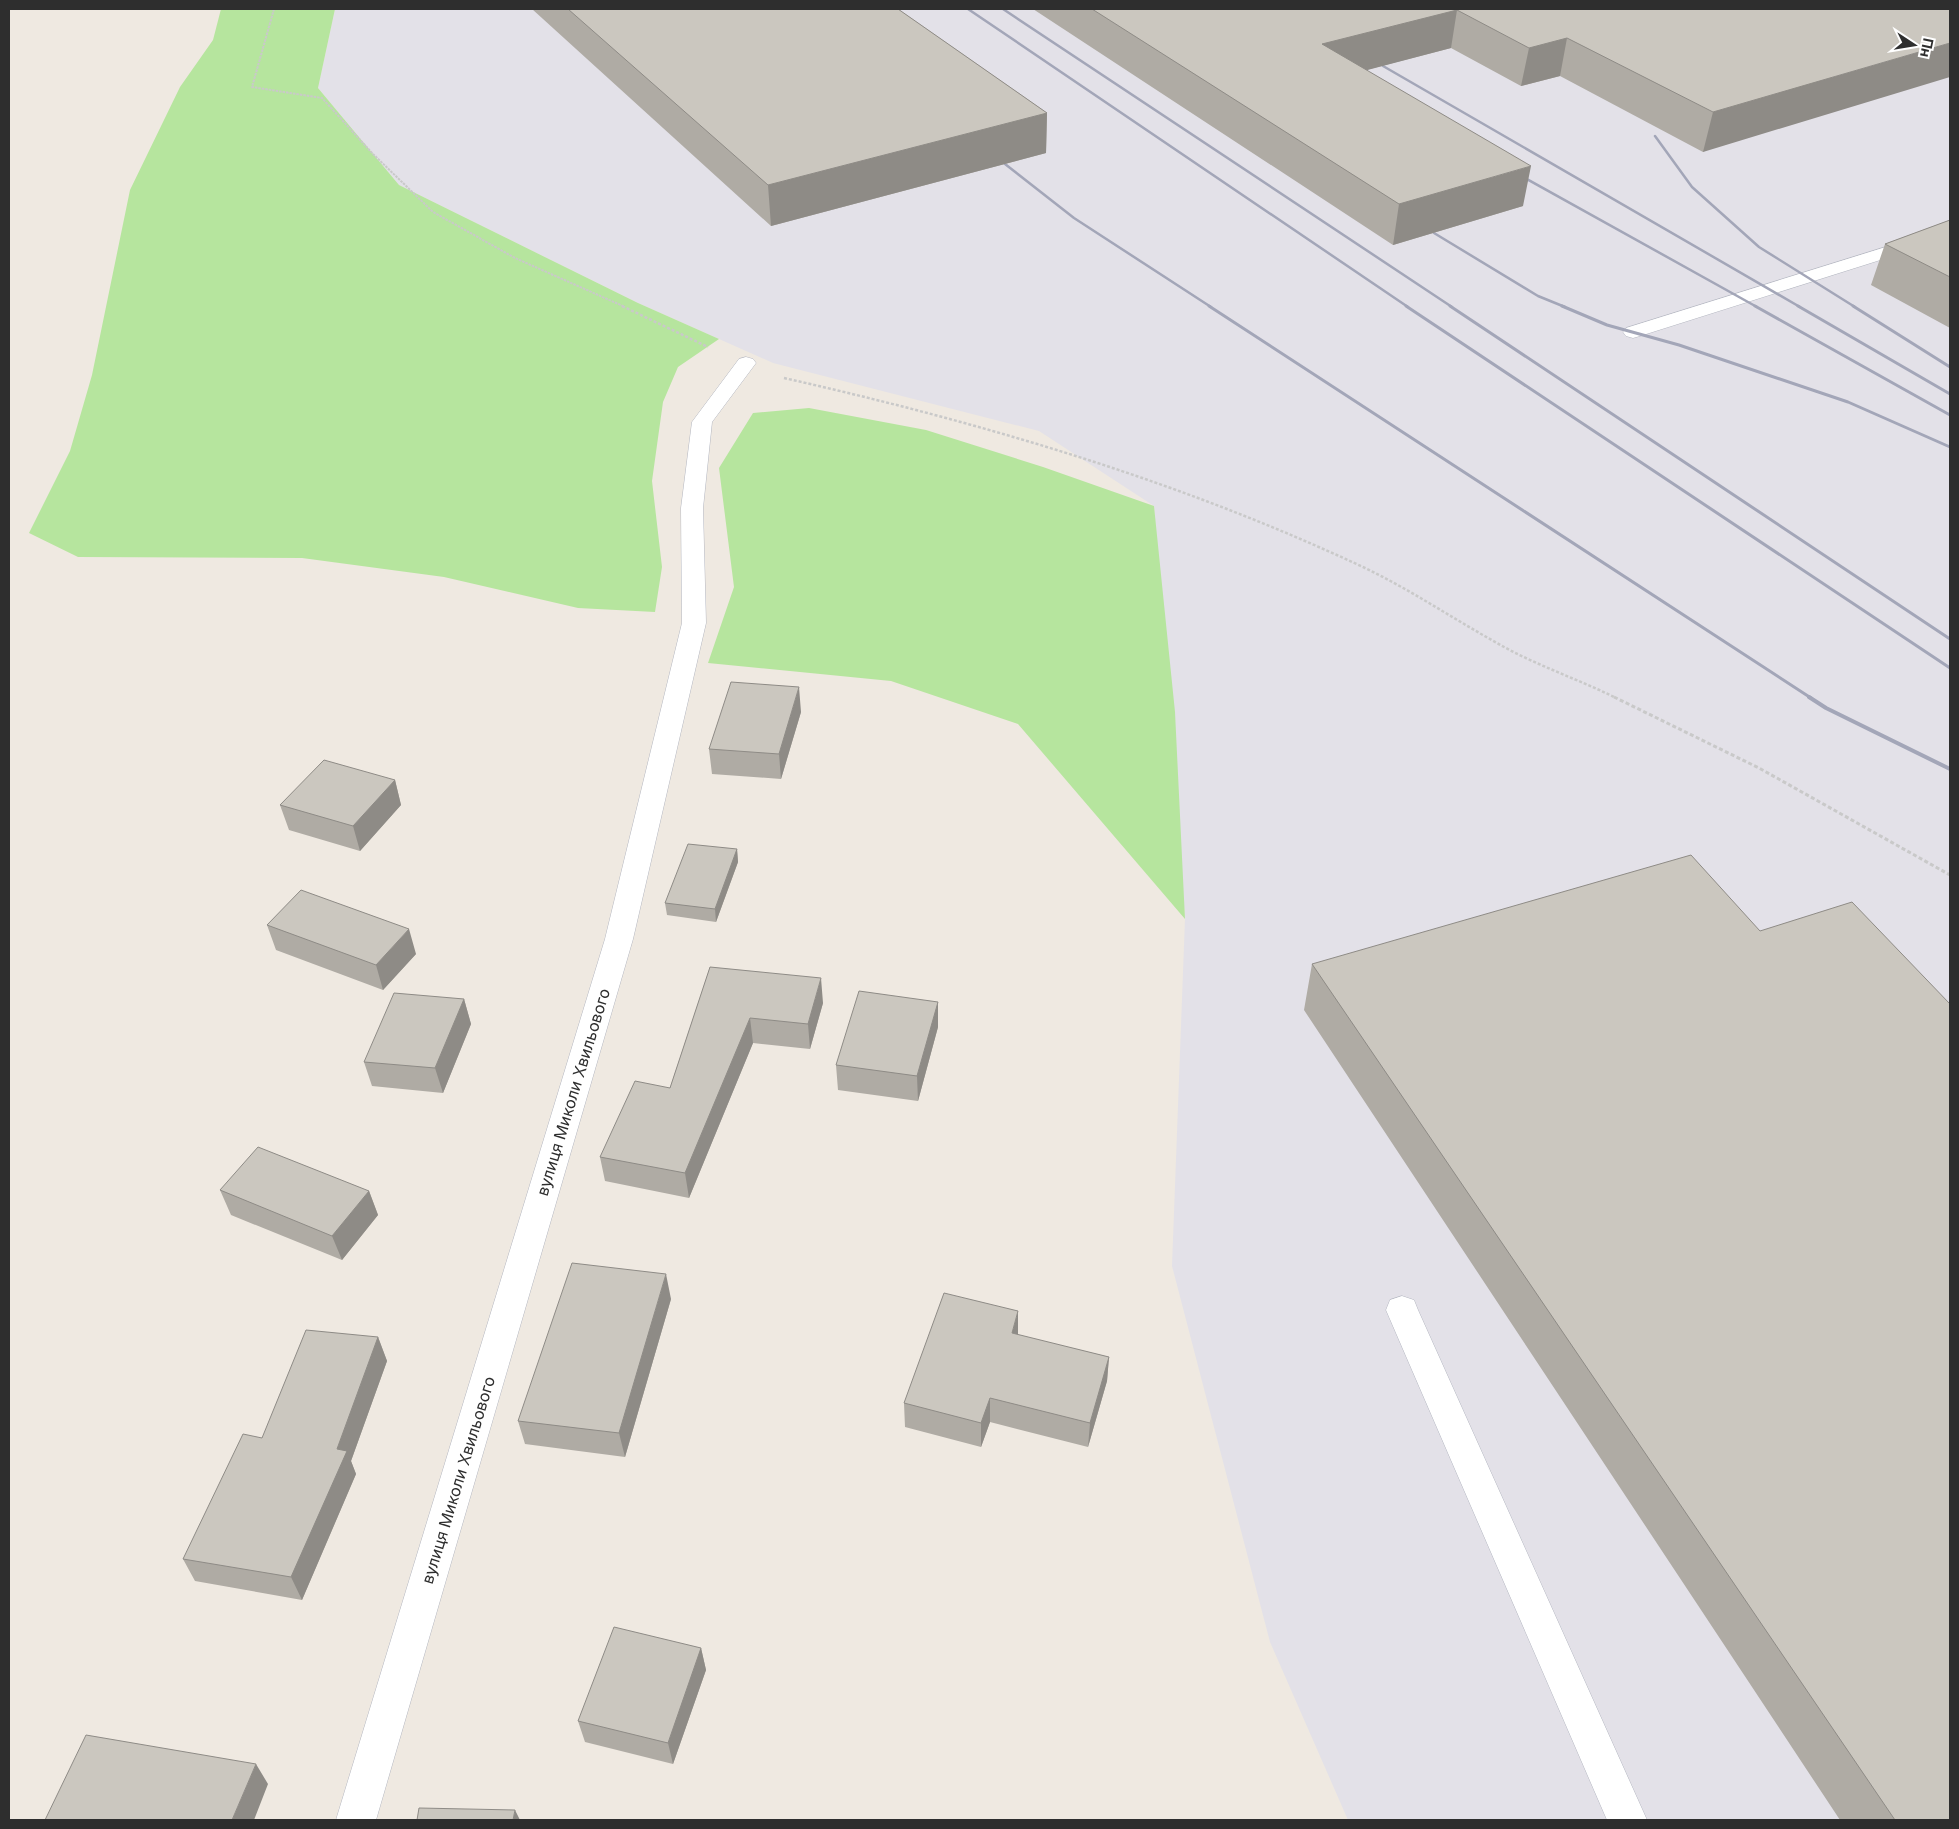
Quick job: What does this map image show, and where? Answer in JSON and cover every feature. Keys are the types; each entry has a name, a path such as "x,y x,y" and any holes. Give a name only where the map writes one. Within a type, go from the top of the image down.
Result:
{"street":[{"path":"1633,332 1950,232"},
{"name":"вулиця Миколи Хвильового","path":"356,1820 619,939 694,624 692,508 702,422 746,363"},
{"path":"1402,1310 1628,1820"}],"path":[{"path":"274,9 252,87 322,98 373,154 433,212 515,258 638,313 707,347 778,376 969,424 1129,473 1242,516 1366,569 1508,649 1610,695 1759,768 1950,875"}],"shaded area":[{"path":"335,9 1950,9 1950,1820 1348,1820 1270,1642 1172,1266 1185,919 1154,506 1039,431 773,363 638,303 399,185 318,88"}],"green space":[{"path":"221,9 335,9 318,88 399,185 638,303 719,339 678,367 663,402 652,481 662,567 655,612 578,608 444,577 302,558 78,557 29,533 70,451 92,375 130,190 180,87 213,40"},
{"path":"809,408 926,430 1043,467 1154,506 1175,712 1185,919 1018,724 891,681 708,663 734,587 719,468 753,413"}],"building":[{"path":"568,9 898,9 1047,113 768,185"},
{"path":"1092,9 1950,9 1950,43 1713,112 1567,38 1529,48 1457,10 1322,44 1531,166 1399,204"},
{"path":"1950,220 1950,277 1885,244"},
{"path":"731,682 799,687 779,754 709,749"},
{"path":"324,760 395,780 353,826 280,805"},
{"path":"688,844 737,849 715,909 665,903"},
{"path":"1691,855 1760,931 1852,902 1950,1004 1950,1820 1895,1820 1312,964"},
{"path":"301,890 409,929 376,965 267,925"},
{"path":"710,967 821,978 808,1024 750,1018 685,1173 600,1157 635,1081 670,1088"},
{"path":"859,991 938,1002 917,1076 836,1065"},
{"path":"394,993 464,999 435,1068 364,1062"},
{"path":"258,1147 369,1191 332,1236 220,1190"},
{"path":"572,1263 666,1274 619,1433 518,1421"},
{"path":"944,1293 1018,1311 1012,1333 1109,1357 1090,1423 990,1398 981,1423 904,1403"},
{"path":"306,1330 378,1337 337,1449 347,1451 291,1577 183,1559 243,1434 262,1438"},
{"path":"614,1627 701,1648 668,1743 578,1721"},
{"path":"86,1735 256,1764 232,1820 45,1820"},
{"path":"419,1808 515,1810 513,1820 417,1820"}],"railway":[{"path":"968,9 1408,307"},
{"path":"1003,9 1452,307"},
{"path":"1383,66 1800,307"},
{"path":"1655,136 1692,187 1759,247 1855,307"},
{"path":"1005,164 1074,218 1211,307"},
{"path":"1516,173 1757,307"},
{"path":"1434,233 1538,296 1565,307"},
{"path":"1209,306 1811,698"},
{"path":"1406,306 1950,668"},
{"path":"1450,306 1950,639"},
{"path":"1562,306 1607,325 1679,345 1848,402 1950,447"},
{"path":"1755,306 1950,415"},
{"path":"1798,306 1950,394"},
{"path":"1853,306 1950,367"},
{"path":"1809,697 1826,708 1950,769"}]}
